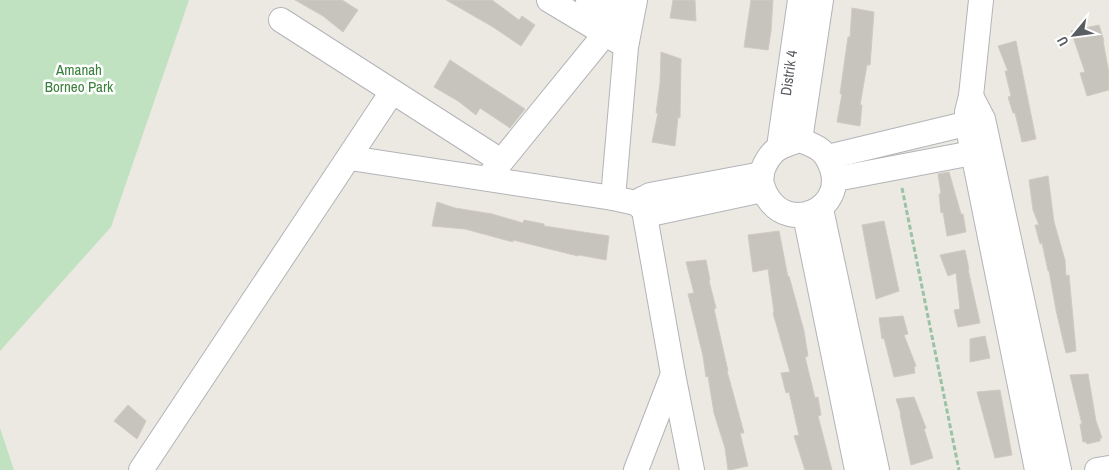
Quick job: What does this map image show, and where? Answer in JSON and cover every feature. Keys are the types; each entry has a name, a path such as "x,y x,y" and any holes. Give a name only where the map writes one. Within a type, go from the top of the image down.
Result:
{"street":[{"path":"548,0 618,24"},
{"path":"588,0 618,24 634,203 673,374 692,470"},
{"path":"486,180 618,24 635,0"},
{"name":"Distrik 4","path":"789,143 800,0"},
{"name":"Distrik 4","path":"789,143 821,0"},
{"path":"981,0 971,96 967,112 975,121 981,151 1036,470"},
{"path":"281,20 501,161"},
{"path":"141,470 350,158 392,92"},
{"path":"828,157 975,121"},
{"path":"789,143 816,146 828,157 836,179 832,196 813,212 788,214 772,205 762,182 768,158 789,143"},
{"path":"836,179 981,151"},
{"path":"981,151 1059,470"},
{"path":"350,158 634,203 655,213 762,182"},
{"path":"813,212 856,470"},
{"path":"813,212 878,470"},
{"path":"636,470 673,374"},
{"path":"1097,470 1109,468"}],"path":[{"path":"897,167 959,470"}],"green space":[{"name":"Amanah Borneo Park","path":"0,0 189,0 111,227 0,351"},
{"path":"0,428 14,470 0,470"}],"building":[{"path":"295,0 342,0 358,10 343,32 323,16"},
{"path":"446,0 492,0 519,20 522,16 535,25 521,46 493,27"},
{"path":"673,0 695,0 696,21 670,18"},
{"path":"751,0 773,0 768,50 744,47"},
{"path":"852,8 874,12 870,65 867,65 860,105 862,105 860,126 837,122 848,37 850,37"},
{"path":"1099,25 1104,41 1109,73 1109,90 1087,96 1080,73 1085,72 1071,31"},
{"path":"1016,41 1036,139 1022,142 1015,113 1013,113 1008,97 1011,96 1005,71 1008,71 998,46"},
{"path":"661,52 681,59 680,118 678,117 675,146 652,142 658,113 656,113 660,83"},
{"path":"450,60 525,109 510,128 480,108 476,115 458,101 434,87"},
{"path":"949,172 961,214 963,214 966,232 947,236 943,212 941,213 938,174"},
{"path":"1048,176 1054,222 1065,260 1066,276 1069,275 1076,351 1066,353 1049,271 1035,225 1039,225 1033,210 1029,180"},
{"path":"437,202 455,208 492,214 523,223 524,220 544,224 544,226 609,236 606,260 578,256 513,240 513,242 465,229 432,226"},
{"path":"884,221 899,291 876,299 862,225"},
{"path":"779,231 788,277 804,331 808,356 805,357 815,398 818,397 821,415 818,416 832,470 805,470 794,436 799,435 789,392 786,393 781,373 790,372 773,313 768,269 753,272 748,235"},
{"path":"965,250 980,323 958,327 954,310 960,309 956,273 948,276 940,255"},
{"path":"706,260 727,371 744,433 740,433 748,466 730,470 728,470 725,448 714,413 708,376 706,377 703,356 688,294 694,293 686,262"},
{"path":"903,316 908,334 904,335 916,366 914,367 915,373 894,377 884,338 882,339 879,318"},
{"path":"985,336 990,358 970,362 970,339"},
{"path":"1088,374 1096,421 1102,438 1100,438 1100,441 1087,444 1083,442 1080,424 1082,424 1070,375"},
{"path":"1000,390 1012,455 995,458 977,392"},
{"path":"914,397 926,428 924,429 933,458 911,465 901,414 896,399"},
{"path":"128,405 146,421 137,439 114,421"}]}
